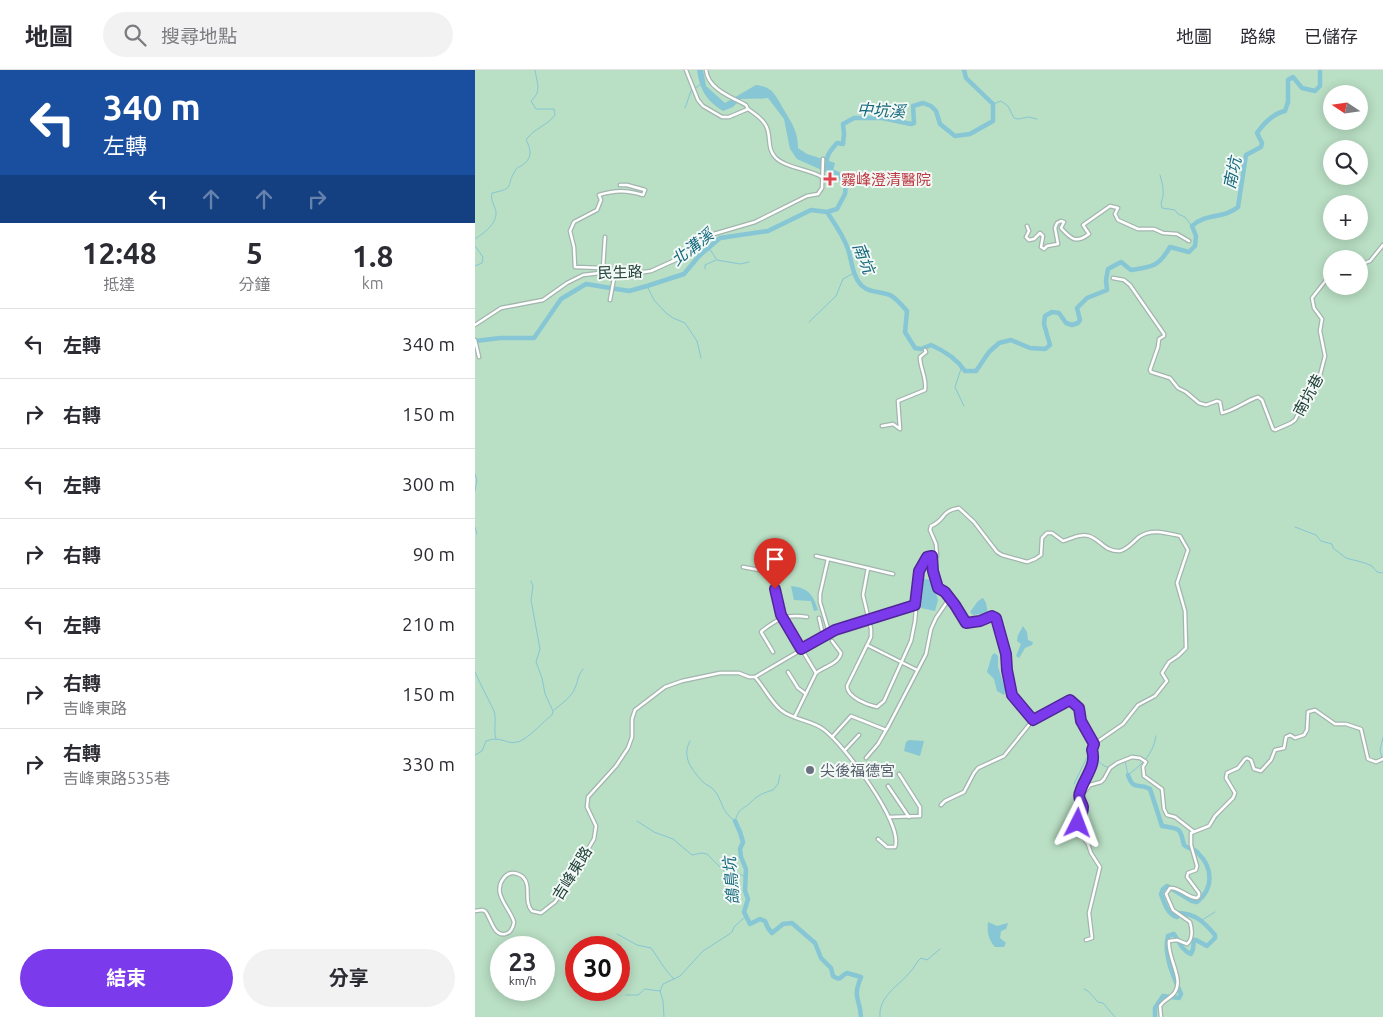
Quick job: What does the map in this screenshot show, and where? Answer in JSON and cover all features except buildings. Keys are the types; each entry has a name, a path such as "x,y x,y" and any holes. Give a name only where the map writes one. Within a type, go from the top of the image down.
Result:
{"street":[{"path":"686,70 698,100 703,106 722,116 729,117 748,109"},
{"path":"706,70 709,81 766,124 769,144 775,158 787,164 822,175 823,159"},
{"name":"民生路","path":"475,325 501,308 543,300 577,277 593,272 631,274 651,271 682,257 707,236 755,222 807,196 818,194 822,188 822,175"},
{"path":"608,272 603,268 575,267 571,227 573,222 597,210 601,200 599,195 624,191 643,195 645,190 627,185 620,186"},
{"path":"1027,226 1029,231 1027,238 1029,240 1034,239 1040,234 1043,236 1041,247 1044,249 1047,246 1058,244 1055,228 1057,223 1065,222 1061,228 1070,238 1076,240 1089,234 1083,225 1110,206 1118,208 1115,214 1118,220 1138,229 1154,229 1163,233 1177,234 1189,241"},
{"path":"603,268 605,237"},
{"path":"1368,262 1373,259 1383,245"},
{"path":"610,298 615,273"},
{"name":"南坑巷","path":"1113,278 1124,280 1130,285 1164,334 1159,339 1151,372 1170,378 1178,388 1186,392 1199,404 1206,405 1217,401 1220,402 1222,413 1231,411 1247,400 1258,397 1263,400 1275,430 1295,420 1306,399 1318,383 1325,356 1320,331 1322,319 1314,308 1312,298 1323,283"},
{"path":"475,340 479,356"},
{"path":"882,426 893,424 900,429 898,401 925,390 925,377 919,368 920,357 926,352 925,350"},
{"path":"868,568 863,595 871,633 847,689 850,695 877,707 884,701 911,641 915,621 919,571 927,557 937,556 930,530 931,526 938,524 949,510 959,508 974,522 997,552 1024,562 1041,555 1042,538 1047,533 1052,533 1063,541 1073,536 1090,536 1105,548 1117,551 1125,549 1146,533 1157,532 1180,536 1188,550 1177,583 1185,612 1186,648 1169,662 1162,673 1167,681 1155,696 1138,705 1123,724 1094,744 1084,784 1079,792 1083,808 1078,823 1079,832 1088,844 1091,853 1100,867 1089,913 1092,938 1086,940"},
{"path":"817,556 893,574"},
{"path":"932,556 933,571 937,585 966,623 980,621 992,616 996,618 1006,654 1012,695 1033,720"},
{"path":"828,559 820,602 829,632"},
{"path":"743,567 771,572 774,575 776,580 776,597 782,618 816,673"},
{"path":"866,758 878,744 918,670 926,654 931,629 949,599"},
{"path":"878,839 887,847 891,848 896,844 896,837 887,812 845,750 822,728 782,711 755,677 829,632 915,605"},
{"path":"773,652 761,632 789,615 807,617"},
{"path":"819,618 823,635"},
{"path":"795,716 816,673 821,668 839,660 841,657 841,653 832,641"},
{"path":"867,646 918,670"},
{"path":"788,672 798,688 806,694"},
{"name":"吉峰東路","path":"475,911 485,911 496,931 499,934 507,934 513,928 513,919 501,898 499,890 505,877 513,873 523,876 527,903 532,911 541,913 555,902 594,839 596,826 587,807 588,797 616,766 628,748 632,737 633,715 639,707 665,687 682,680 720,673 755,677"},
{"path":"941,805 945,801 964,792 978,768 1004,756 1033,720 1070,700 1079,708 1081,721 1094,744"},
{"path":"1161,1017 1160,1006 1170,996 1179,982 1169,952 1169,941 1178,940 1187,944 1190,942 1192,932 1190,922 1176,914 1167,894 1170,888 1174,888 1192,898 1199,896 1199,893 1187,877 1197,866 1190,840 1191,833 1209,826 1215,816 1233,798 1235,793 1227,781 1227,773 1241,766 1247,758 1251,760 1254,770 1261,771 1271,760 1275,750 1284,748 1286,737 1304,736 1307,730 1308,712 1311,710 1315,710 1335,724 1347,724 1361,729 1368,759 1376,762 1382,760"},
{"path":"832,737 851,716 886,730"},
{"path":"845,750 859,735"},
{"path":"1079,798 1090,785 1101,782 1111,767 1132,757 1143,759 1146,762 1143,767 1144,776 1162,789 1164,809 1167,815 1175,817 1193,831"},
{"path":"889,817 920,816 920,807 899,774"},
{"path":"889,786 909,817"}],"green space":[{"path":"475,70 1383,70 1383,1017 475,1017"}],"water":[{"path":"697,70 703,70 706,86 725,103 756,85 771,90 796,132 798,148 807,154 835,163 833,171 826,172 797,159 790,149 784,119 768,98 741,99 733,107 723,111 712,103 705,94"},
{"path":"924,579 932,580 938,600 935,611 921,608"},
{"path":"791,586 806,590 812,596 818,610 814,611 811,601 794,600"},
{"path":"983,598 988,613 973,615 970,612 978,601"},
{"path":"1023,626 1027,632 1028,640 1033,642 1032,645 1025,648 1019,658 1016,656 1021,644 1017,641"},
{"path":"995,653 998,656 998,667 1006,691 1004,695 997,691 994,679 987,672 992,655"},
{"path":"909,740 924,741 920,756 904,751 906,742"},
{"path":"988,922 997,926 1008,923 1006,929 1001,931 1000,938 1006,943 1004,947 995,947 991,941"}],"waterway":[{"path":"475,239 489,228 496,216 492,193 507,188 516,169 529,158 530,151 526,140 555,115 554,109 536,109 531,101 538,90 535,70"},
{"name":"中坑溪","path":"827,167 827,157 830,151 837,143 843,144 843,124 854,118 882,118 911,124 914,123 913,106 923,103 931,106 936,111 940,124 955,136 970,134 993,121 993,104 966,78 964,70"},
{"name":"南坑","path":"827,212 844,239 854,272 861,285 871,291 890,295 907,311 905,332 915,348 921,349 931,345 950,355 965,371 976,371 989,352 999,343 1011,340 1030,348 1045,349 1050,345 1044,324 1045,316 1052,312 1059,313 1066,323 1072,325 1078,323 1080,320 1077,308 1087,298 1107,290 1108,269 1121,262 1131,270 1145,268 1159,262 1170,247 1189,252 1195,246 1196,236 1192,226 1203,219 1233,211 1238,207 1246,155 1261,147 1262,143 1257,133 1269,119 1285,111 1288,102 1288,80 1293,77 1302,88 1315,91 1320,86 1320,70"},
{"path":"685,108 691,91 700,85"},
{"path":"993,104 1001,101 1008,106 1014,118 1029,117 1037,119"},
{"name":"北溝溪","path":"475,341 500,338 534,338 561,299 586,284 629,291 647,286 684,274 699,256 720,238 768,231 811,210 827,212 837,209 845,194 846,185 838,174 829,170"},
{"path":"1160,175 1163,189 1162,208 1175,210 1178,214 1185,217 1192,226"},
{"path":"475,246 483,257 482,263 475,266"},
{"path":"709,248 717,260 740,264 749,262"},
{"path":"705,269 705,265 716,260"},
{"path":"809,322 836,296 843,279 854,273"},
{"path":"647,286 654,300 665,312 685,323 697,341 701,358"},
{"path":"962,366 955,387 964,406"},
{"path":"475,474 477,480 475,491"},
{"path":"475,527 477,534"},
{"path":"1295,527 1316,535 1321,541 1332,544 1333,548 1346,558 1365,563 1372,566 1377,572 1383,573"},
{"path":"475,755 482,751 486,741 491,739 513,743 521,741 552,715 553,711 545,694 536,662 540,649 531,600 533,586 531,581"},
{"path":"554,710 571,694 583,669"},
{"path":"475,672 494,711 496,739"},
{"path":"1074,784 1087,757 1094,754 1100,762 1111,768 1125,761 1128,775 1150,754 1156,736"},
{"path":"1382,758 1380,750 1383,737"},
{"path":"690,741 687,752 689,763 703,782 716,793 724,809 735,821 741,809 763,793 773,790 778,784 780,775"},
{"path":"1128,775 1134,785 1150,789 1162,826 1178,830 1184,845 1196,851 1207,865 1209,871 1209,884 1203,896 1197,902 1167,886 1161,894 1166,907 1171,913 1177,917 1179,913 1195,917 1207,926 1215,935 1215,938 1207,946 1194,940 1191,954 1183,948 1174,934 1168,936 1168,958 1181,994 1179,998 1163,996 1155,1008 1155,1017"},
{"path":"1211,825 1224,809"},
{"path":"637,821 654,832 673,839 692,855 707,854 725,872 730,870 744,876 746,881"},
{"name":"鴿鳥坑","path":"735,821 743,842 740,849 746,869 745,891 748,899 744,912 750,924 760,919 765,921 772,933 783,924 792,923 815,943 821,958 831,968 833,976 839,978 847,973 861,977 857,990 861,1017"},
{"path":"1192,842 1194,850"},
{"path":"1202,920 1215,912"},
{"path":"664,1017 660,991 663,984 680,976 703,951 732,932 734,927 745,917"},
{"path":"617,934 637,945 651,948 674,979"},
{"path":"880,1017 882,1003 890,992 921,958 927,960 940,949"},
{"path":"630,995 638,995 645,989 660,991"},
{"path":"1084,989 1098,1002 1103,1003 1115,1017"}],"place":[{"name":"霧峰澄清醫院","path":"830,179"},
{"name":"尖後福德宮","path":"810,770"}],"route":[{"path":"775,589 781,615 801,649 823,635 846,625 915,605 921,564 927,557 932,556 933,571 938,588 945,592 966,623 980,621 992,616 996,618 1006,654 1012,695 1033,720 1070,700 1079,708 1081,721 1094,744 1092,750 1094,757 1079,792 1083,808 1078,823"}]}
